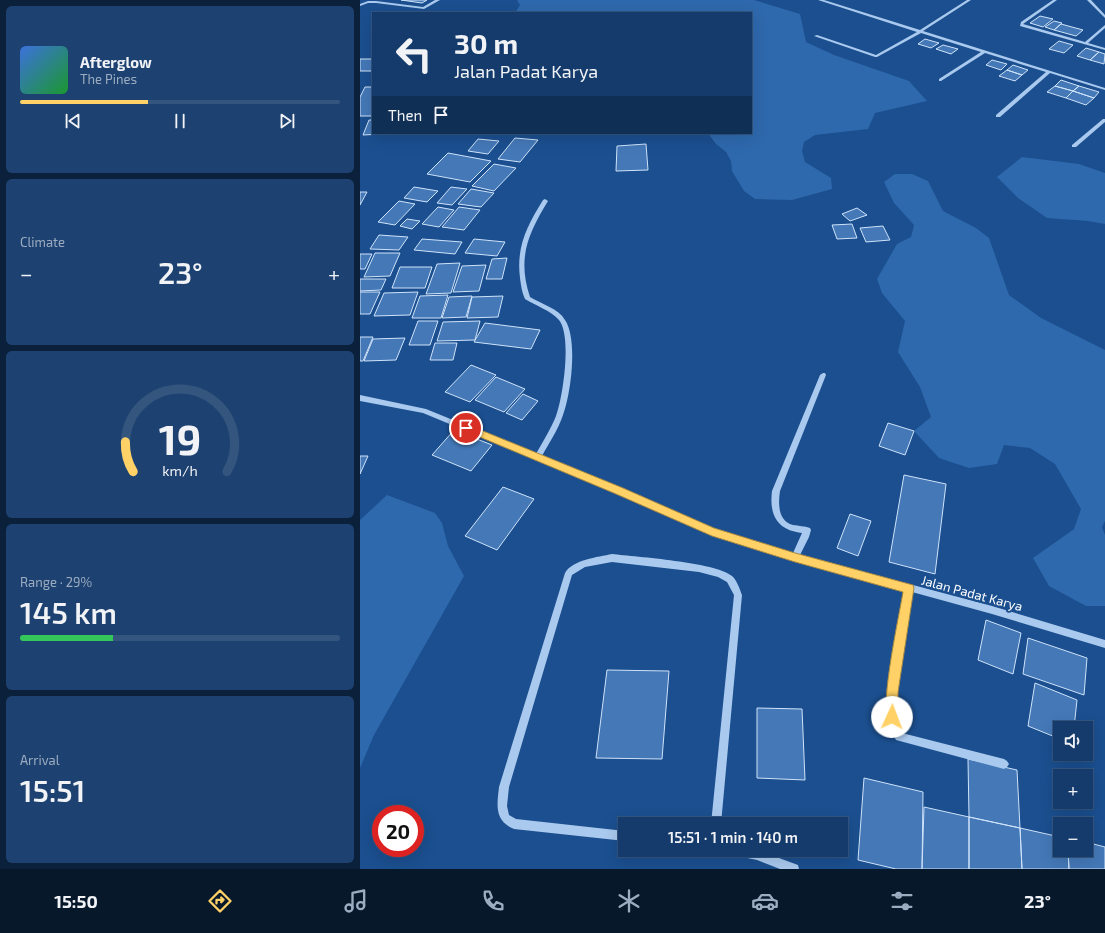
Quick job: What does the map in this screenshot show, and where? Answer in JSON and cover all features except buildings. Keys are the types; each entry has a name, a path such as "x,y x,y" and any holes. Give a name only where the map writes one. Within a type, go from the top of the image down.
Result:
{"street":[{"path":"360,5 368,2 376,2 424,8 438,0"},
{"path":"820,0 1105,90"},
{"path":"816,36 876,56 919,32 969,0"},
{"path":"1055,0 1021,25 1105,49"},
{"path":"1089,0 1105,17"},
{"path":"1085,44 1105,26"},
{"path":"940,80 983,52"},
{"path":"998,116 1049,72"},
{"path":"1074,146 1105,120"},
{"path":"537,458 561,412 569,347 569,337 562,320 549,310 527,298 524,290 521,257 523,243 529,228 545,201"},
{"path":"795,557 807,530 786,526 778,517 774,504 776,491 823,375"},
{"name":"Jalan Padat Karya","path":"360,398 424,411 620,491 712,532 795,557 992,610 1105,644"},
{"path":"618,835 514,824 505,818 502,806 504,787 569,573 583,564 612,558 699,568 720,574 730,580 738,595 717,817"},
{"path":"909,588 892,692 893,724 899,737 1004,764"},
{"path":"762,857 794,869"}],"shaded area":[{"path":"517,0 754,0 800,14 806,42 834,55 909,81 927,101 875,113 868,129 815,135 804,142 802,151 805,162 831,178 832,189 792,200 755,199 744,191 732,171 731,161 726,152 716,144 710,136 710,134 752,134 752,12 516,12 520,5"},
{"path":"1022,157 1079,164 1105,173 1105,224 1088,221 1047,218 1018,198 997,177"},
{"path":"895,174 912,174 928,181 943,211 976,228 989,238 1009,295 1041,318 1105,350 1105,521 1102,527 1105,535 1105,606 1086,606 1049,586 1033,558 1074,529 1081,509 1055,464 1030,448 1004,445 997,464 969,468 939,458 914,431 931,417 920,387 898,352 905,321 882,293 877,279 897,244 911,237 914,225 894,203 884,182"},
{"path":"387,495 435,513 442,523 448,546 464,576 374,735 360,768 360,520"}],"route":[{"path":"466,428 620,491 712,532 795,557 909,588 898,647 892,692 892,717"}]}
